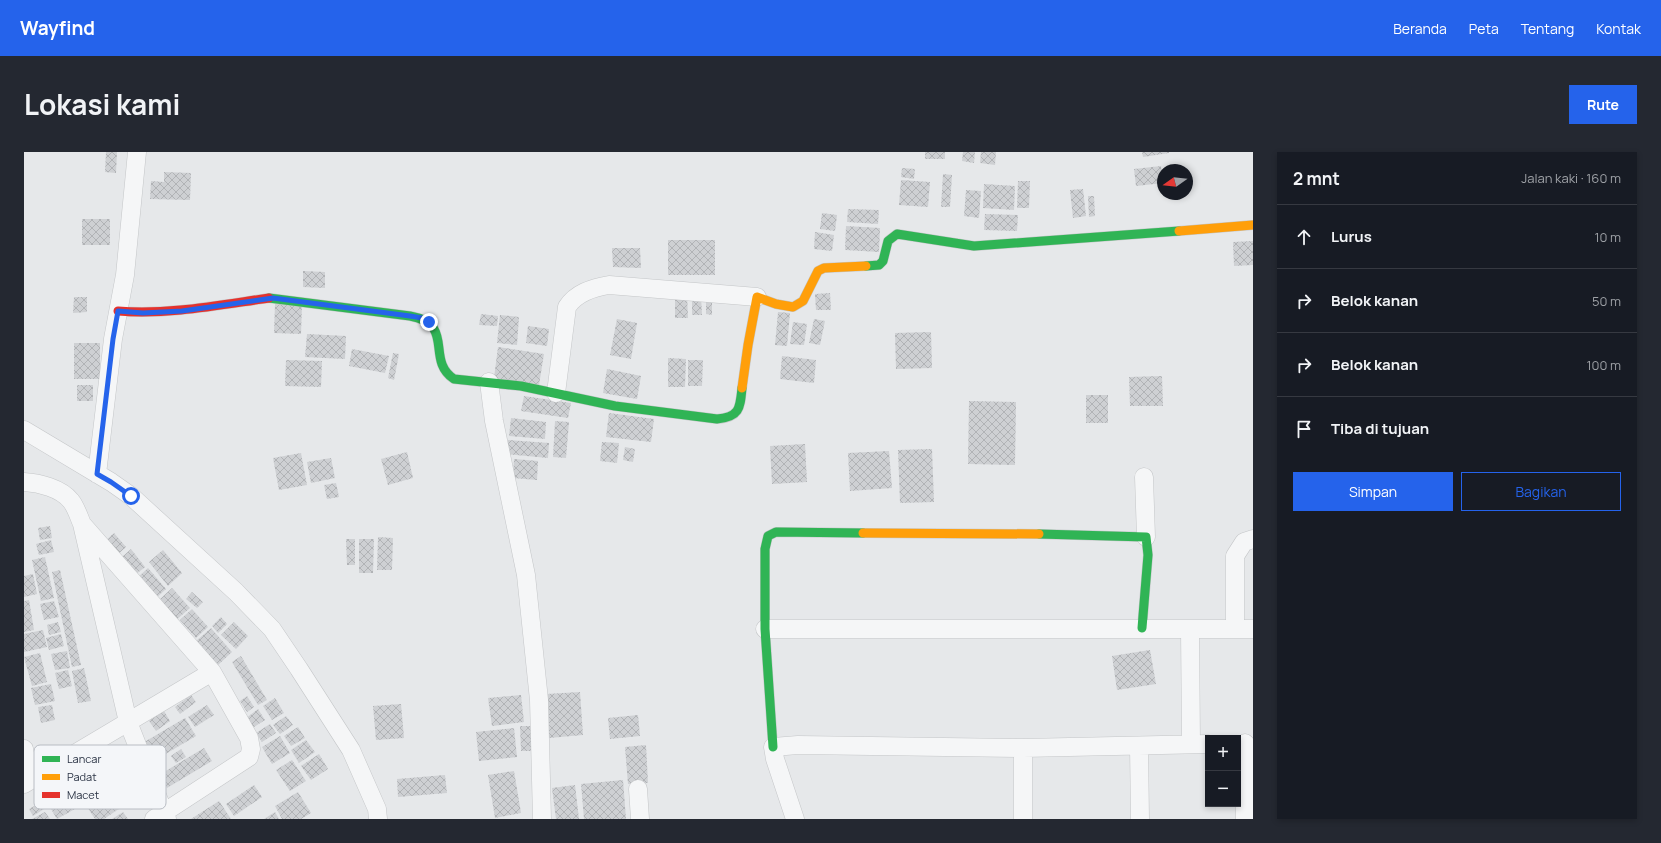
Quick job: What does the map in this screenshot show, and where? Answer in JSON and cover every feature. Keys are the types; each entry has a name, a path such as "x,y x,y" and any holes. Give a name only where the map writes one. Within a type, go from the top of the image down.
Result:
{"street":[{"path":"97,474 113,339 125,275 136,152"},
{"path":"556,392 566,307 575,298 595,287 609,285 757,298 776,304 793,307 803,301 818,271 824,268 879,265 883,261 888,241 897,234 974,246 1253,225"},
{"path":"118,311 143,313 182,311 273,298 422,318 429,322 437,335 442,369 447,376 464,381 489,382 556,392 615,406 717,419 729,418 736,414 740,407 748,345 757,298"},
{"path":"489,382 494,421 526,575 539,700 542,819"},
{"path":"24,430 111,482 131,496 236,592 272,629 300,669 351,750 377,814 362,819"},
{"path":"1142,628 1148,555 1144,477"},
{"path":"24,482 36,483 57,490 71,500 82,524 128,722 136,745"},
{"path":"82,524 212,672 249,738 251,749 249,757 162,817"},
{"path":"795,819 775,759 773,747 765,629 766,542 768,536 776,532 1077,534 1146,537"},
{"path":"1235,629 1235,556 1244,542 1253,539"},
{"path":"765,629 1253,629"},
{"path":"773,747 798,745 1022,748 1200,744 1190,629"},
{"path":"89,745 212,672"},
{"path":"1245,743 1245,819"},
{"path":"1139,746 1140,819"},
{"path":"1022,748 1023,819"},
{"path":"24,749 27,782"},
{"path":"638,789 640,819"}],"building":[{"path":"106,152 117,152 116,173 105,172"},
{"path":"925,152 945,152 945,159 925,159"},
{"path":"963,152 975,152 974,163 962,161"},
{"path":"981,152 996,152 995,165 980,163"},
{"path":"1142,152 1169,152 1169,153 1143,157"},
{"path":"1157,166 1157,184 1136,186 1134,169"},
{"path":"902,168 915,169 914,179 901,177"},
{"path":"164,172 191,173 190,200 150,199 151,181 164,182"},
{"path":"943,174 952,175 950,207 941,207"},
{"path":"901,180 930,182 928,207 899,205"},
{"path":"1018,181 1030,181 1029,208 1017,208"},
{"path":"984,184 1015,186 1014,210 983,208"},
{"path":"1083,189 1086,216 1073,218 1070,190"},
{"path":"966,190 981,191 979,218 964,216"},
{"path":"1088,196 1094,196 1095,216 1089,217"},
{"path":"848,209 879,210 878,224 847,222"},
{"path":"822,213 837,215 835,231 820,229"},
{"path":"985,214 1018,215 1017,231 984,230"},
{"path":"82,219 110,219 110,245 82,245"},
{"path":"846,226 880,228 879,252 845,250"},
{"path":"815,232 834,235 832,251 814,249"},
{"path":"668,240 715,240 715,275 668,275"},
{"path":"1253,241 1253,265 1234,266 1233,242"},
{"path":"612,248 640,248 641,268 613,267"},
{"path":"303,271 325,272 325,288 303,287"},
{"path":"830,293 831,310 816,310 815,294"},
{"path":"675,294 687,294 688,318 675,318"},
{"path":"706,294 712,294 712,315 706,314"},
{"path":"692,295 701,295 702,315 692,315"},
{"path":"74,297 87,297 87,312 73,313"},
{"path":"275,304 302,305 301,334 274,333"},
{"path":"778,312 790,313 787,346 775,345"},
{"path":"481,314 498,316 497,326 479,325"},
{"path":"500,315 519,317 517,345 497,343"},
{"path":"617,319 637,323 631,359 610,355"},
{"path":"814,319 825,321 820,345 809,343"},
{"path":"793,322 807,324 804,345 790,344"},
{"path":"528,326 549,329 547,346 526,343"},
{"path":"931,332 932,368 896,369 895,333"},
{"path":"307,334 346,336 345,359 305,357"},
{"path":"74,343 100,343 100,379 74,379"},
{"path":"498,347 544,354 539,385 494,378"},
{"path":"352,349 389,356 385,373 349,366"},
{"path":"393,353 399,354 394,380 388,378"},
{"path":"782,356 816,360 814,383 780,379"},
{"path":"668,358 686,359 685,387 668,387"},
{"path":"286,360 322,361 321,387 285,386"},
{"path":"688,360 703,360 702,386 688,386"},
{"path":"607,369 641,376 637,399 603,393"},
{"path":"1162,376 1163,406 1130,406 1129,377"},
{"path":"77,385 93,385 93,401 77,401"},
{"path":"1086,395 1108,395 1108,423 1086,423"},
{"path":"524,396 571,403 568,418 521,411"},
{"path":"969,401 1016,402 1015,465 968,464"},
{"path":"609,413 654,419 651,442 606,437"},
{"path":"511,418 546,422 545,439 509,436"},
{"path":"555,421 569,422 566,458 553,457"},
{"path":"508,440 549,443 548,458 506,454"},
{"path":"602,442 619,443 617,463 600,461"},
{"path":"805,444 807,482 772,484 770,446"},
{"path":"625,447 635,449 633,462 623,460"},
{"path":"932,449 934,502 900,503 898,450"},
{"path":"889,451 892,488 850,491 848,453"},
{"path":"407,452 413,478 388,485 381,459"},
{"path":"301,453 307,485 279,490 273,458"},
{"path":"331,458 335,478 311,483 307,462"},
{"path":"514,459 538,461 537,480 513,478"},
{"path":"336,483 339,497 327,499 324,485"},
{"path":"50,526 52,538 40,540 38,528"},
{"path":"114,533 126,547 115,557 103,543"},
{"path":"378,537 393,538 392,570 377,570"},
{"path":"346,539 355,539 355,565 347,565"},
{"path":"359,539 374,539 373,573 359,573"},
{"path":"51,540 54,552 39,555 36,544"},
{"path":"131,549 145,567 135,575 121,558"},
{"path":"163,550 182,573 168,586 149,562"},
{"path":"45,557 54,598 41,601 32,560"},
{"path":"148,568 166,589 155,599 137,578"},
{"path":"60,570 81,665 72,667 52,572"},
{"path":"33,574 37,594 24,597 24,576"},
{"path":"172,588 190,608 175,621 158,601"},
{"path":"192,592 203,602 197,608 186,599"},
{"path":"29,600 34,630 24,632 24,601"},
{"path":"54,601 59,617 44,620 40,604"},
{"path":"192,609 208,627 196,638 180,620"},
{"path":"221,617 227,624 218,633 212,626"},
{"path":"58,622 61,632 49,635 47,625"},
{"path":"234,622 248,636 236,649 221,635"},
{"path":"211,628 232,652 217,666 195,642"},
{"path":"43,630 47,647 24,652 24,634"},
{"path":"61,634 64,646 49,650 46,638"},
{"path":"1150,650 1156,684 1117,690 1112,656"},
{"path":"67,651 70,668 55,670 51,654"},
{"path":"40,653 47,682 32,686 24,657"},
{"path":"241,656 267,700 258,705 232,662"},
{"path":"84,668 91,701 78,703 72,671"},
{"path":"68,670 72,686 59,689 55,673"},
{"path":"51,684 55,701 35,705 31,688"},
{"path":"580,692 583,735 549,738 546,694"},
{"path":"191,695 196,702 180,714 175,707"},
{"path":"521,695 524,722 492,726 488,698"},
{"path":"247,696 254,707 247,712 240,701"},
{"path":"275,698 284,713 272,720 263,706"},
{"path":"401,704 404,738 376,740 373,706"},
{"path":"52,705 55,720 41,723 38,707"},
{"path":"207,705 214,715 195,727 188,717"},
{"path":"258,709 265,720 251,729 245,719"},
{"path":"164,711 170,721 156,731 149,721"},
{"path":"638,715 640,736 610,739 608,718"},
{"path":"286,716 293,725 280,734 273,725"},
{"path":"185,718 196,736 166,754 166,745 141,744"},
{"path":"270,724 276,733 262,742 256,733"},
{"path":"520,726 532,726 533,751 521,751"},
{"path":"298,727 305,738 291,746 284,736"},
{"path":"514,728 517,757 479,761 476,732"},
{"path":"280,736 290,753 272,764 262,747"},
{"path":"306,740 315,752 299,763 291,750"},
{"path":"646,745 648,783 628,784 625,747"},
{"path":"204,748 212,761 167,788 166,771"},
{"path":"181,749 186,757 176,763 171,756"},
{"path":"319,754 328,769 311,780 301,766"},
{"path":"292,760 306,781 290,791 276,770"},
{"path":"514,771 521,813 495,818 488,775"},
{"path":"445,775 447,793 398,797 397,779"},
{"path":"623,780 626,819 584,819 581,784"},
{"path":"254,785 262,797 234,816 226,804"},
{"path":"575,785 579,819 556,819 552,788"},
{"path":"298,792 311,813 301,819 282,819 275,806"},
{"path":"219,801 231,819 191,819"},
{"path":"34,806 34,809 44,809 33,816 29,809"},
{"path":"51,809 75,809 57,819"},
{"path":"88,809 119,809 104,819 95,819"},
{"path":"45,812 50,819 32,819"},
{"path":"123,812 128,819 112,819"},
{"path":"275,812 279,819 264,819"}],"traffic: fast":[{"path":"866,266 879,265 883,261 888,241 897,234 974,246 1179,231"},
{"path":"269,298 410,316 424,320 432,327 436,334 441,362 446,371 454,379 521,386 615,406 717,419 725,418 734,414 739,406 742,388"},
{"path":"773,747 765,629 765,549 768,536 776,532 863,533"},
{"path":"1039,534 1146,537 1148,555 1142,628"}],"traffic: slow":[{"path":"1179,231 1253,225"},
{"path":"742,388 757,297 776,304 793,307 803,301 818,271 824,268 866,266"},
{"path":"863,533 1039,534"}],"traffic: jam":[{"path":"118,311 156,312 269,298"}],"route":[{"path":"131,496 97,474 113,339 118,311 143,313 182,311 273,298 410,316 422,318 429,322"}]}
